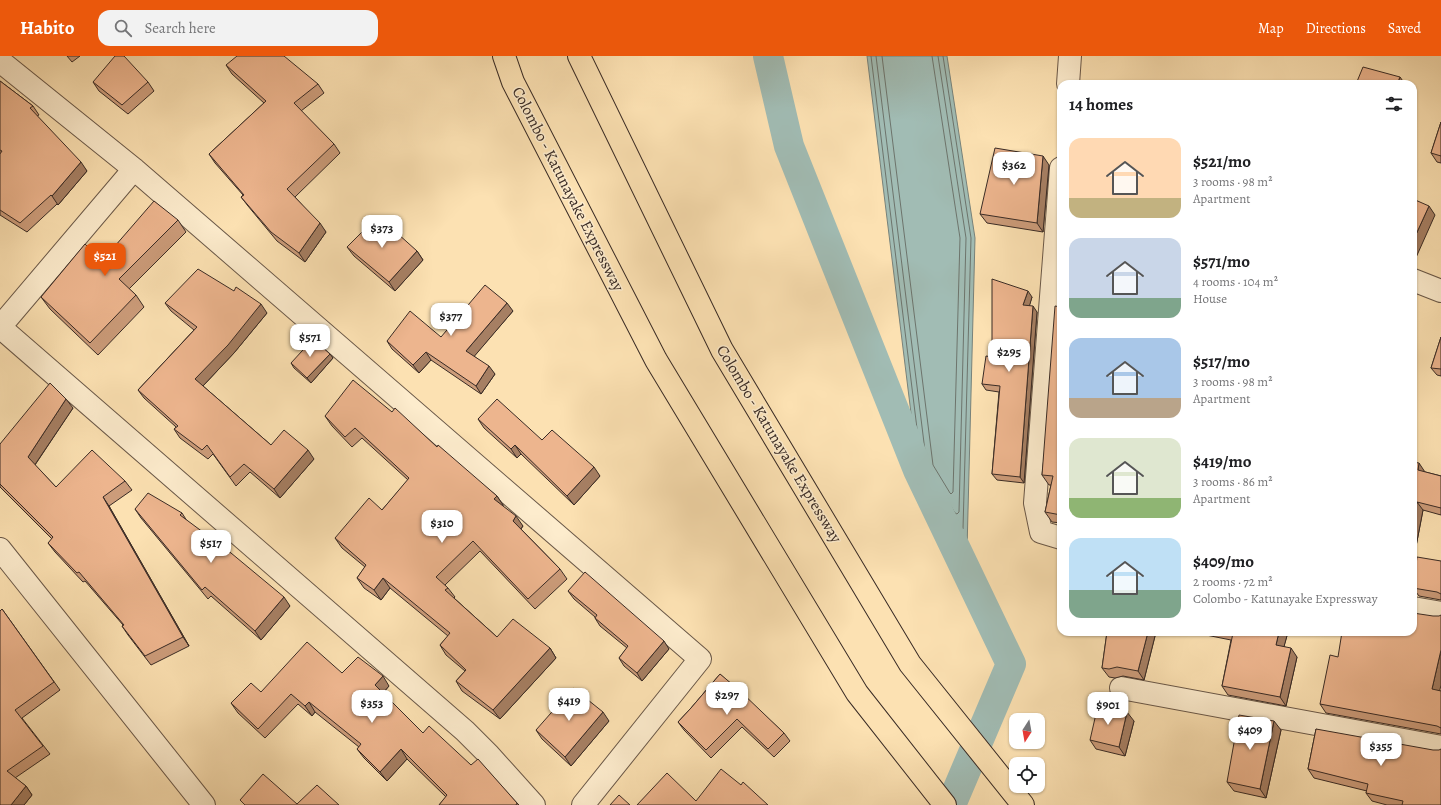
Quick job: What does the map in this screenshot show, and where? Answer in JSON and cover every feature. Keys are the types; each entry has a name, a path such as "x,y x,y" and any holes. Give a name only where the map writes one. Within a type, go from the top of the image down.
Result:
{"highway":[{"name":"Colombo - Katunayake Expressway","path":"504,56 514,82 656,360 857,693 945,805"},
{"name":"Colombo - Katunayake Expressway","path":"579,56 722,350 910,664 1023,805"}],"street":[{"path":"1068,80 1070,56"},
{"path":"0,61 134,168 700,659 583,805"},
{"path":"134,168 0,327 465,731 534,805"},
{"path":"1057,220 1035,503 1041,532 1057,537"},
{"path":"1417,282 1441,291"},
{"path":"0,549 204,805"},
{"path":"1417,609 1441,613"},
{"path":"1121,688 1441,747"}],"water":[{"path":"867,56 947,56 975,238 967,550 918,470"}],"building":[{"path":"115,56 124,56 148,82 122,105 93,82"},
{"path":"237,56 284,56 318,84 294,103 334,144 287,189 320,223 299,253 271,232 241,197 244,195 209,154 266,101 226,65"},
{"path":"1363,67 1400,77 1399,80 1358,80"},
{"path":"0,81 33,106 30,108 81,162 52,196 51,195 20,223 0,210 0,154 2,151 0,150"},
{"path":"1441,122 1441,156 1431,153"},
{"path":"995,148 1043,156 1037,223 980,214"},
{"path":"154,201 178,220 119,279 136,295 90,343 41,297 85,244 102,261"},
{"path":"1417,201 1429,206 1417,232"},
{"path":"378,216 417,251 389,282 347,247"},
{"path":"198,269 234,291 236,287 261,304 228,345 195,379 271,445 284,430 308,450 274,489 244,464 230,477 207,445 202,450 174,429 178,426 138,390 197,327 165,303"},
{"path":"992,279 1028,291 1023,305 1033,306 1020,477 992,474 1000,386 982,384 986,356 992,357"},
{"path":"485,285 507,303 466,351 489,366 476,386 426,352 413,365 387,341 410,311 441,337"},
{"path":"1055,306 1057,306 1057,514 1045,512 1053,476 1042,475"},
{"path":"1441,337 1441,369 1431,368"},
{"path":"313,339 330,354 307,378 291,363"},
{"path":"353,380 392,412 395,408 437,447 438,445 497,496 494,499 516,516 513,521 560,569 528,599 473,541 436,577 448,588 445,590 497,637 513,619 550,648 493,710 456,681 466,670 440,645 450,633 383,578 374,590 357,578 366,565 335,538 369,498 382,510 409,478 355,428 345,437 325,416"},
{"path":"50,383 66,399 28,457 56,487 92,450 125,481 103,497 183,637 145,656 122,626 124,625 79,572 77,573 48,543 53,537 0,484 0,444"},
{"path":"497,399 542,440 552,430 594,467 567,496 515,445 511,449 478,419"},
{"path":"1417,463 1419,463 1418,470 1441,476 1441,508 1417,502"},
{"path":"148,493 182,513 180,515 231,553 284,597 255,631 205,587 202,590 135,509"},
{"path":"1417,557 1441,561 1441,594 1417,589"},
{"path":"585,572 664,641 637,673 619,658 628,646 595,618 597,615 568,591"},
{"path":"2,609 54,682 15,710 43,746 7,771 26,786 11,805 0,805 0,611"},
{"path":"1417,614 1433,616 1441,615 1441,650 1432,689 1441,691 1441,728 1320,704 1330,655 1338,657 1341,636 1417,636"},
{"path":"1106,636 1147,636 1138,671 1117,667 1109,669 1102,668"},
{"path":"1232,636 1278,636 1276,645 1291,648 1280,697 1222,686"},
{"path":"307,642 342,673 358,657 383,676 375,685 423,733 429,726 471,765 478,759 517,803 516,805 439,805 447,795 401,749 380,772 357,749 361,744 309,702 305,706 291,694 258,729 231,703 251,683 261,692"},
{"path":"720,674 784,733 768,749 737,719 706,750 678,722"},
{"path":"573,688 603,712 565,757 536,730"},
{"path":"1098,705 1127,712 1119,747 1090,740"},
{"path":"1239,715 1274,721 1260,789 1227,782"},
{"path":"1316,729 1433,750 1441,749 1441,805 1402,805 1403,801 1366,793 1368,784 1308,769"},
{"path":"721,769 741,785 743,782 768,805 637,805 667,773 696,801"},
{"path":"263,774 297,804 317,785 339,805 245,805 240,800"},
{"path":"619,795 630,805 610,805"}],"waterway":[{"path":"768,56 789,146 918,470 1011,664 951,805"}]}
